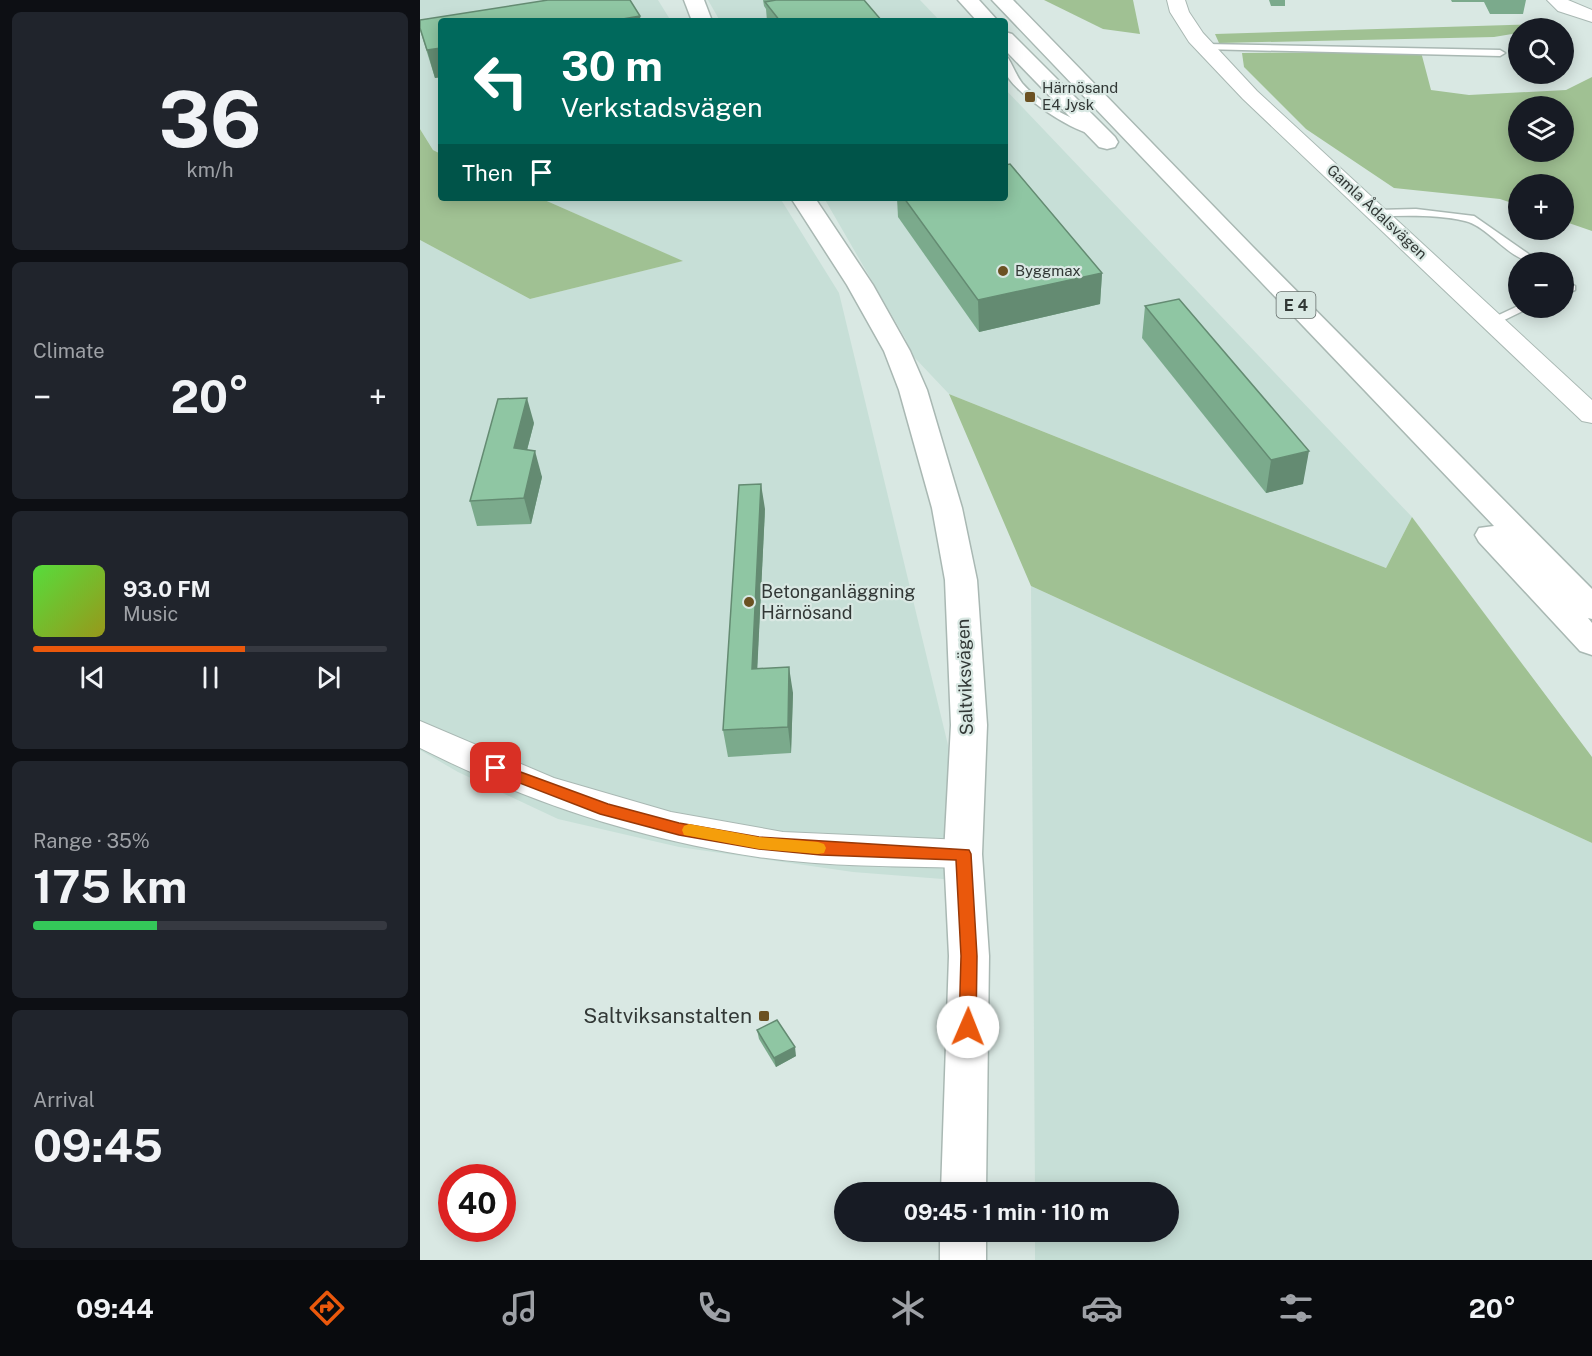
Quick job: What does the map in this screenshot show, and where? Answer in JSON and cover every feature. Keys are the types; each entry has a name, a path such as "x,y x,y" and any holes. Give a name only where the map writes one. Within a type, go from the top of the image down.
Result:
{"main road":[{"path":"694,0 701,18"},
{"path":"968,0 985,18"},
{"name":"E 4","path":"1002,0 1244,252 1592,608"},
{"name":"E 4","path":"1008,41 1399,439 1592,643"},
{"name":"Saltviksvägen","path":"805,201 860,285 897,351 913,390 947,508 961,580 969,725 963,854 969,956 964,1182"},
{"path":"963,1242 963,1260"}],"street":[{"name":"Gamla Ådalsvägen","path":"1176,0 1178,11 1195,39 1206,47 1250,95 1592,415"},
{"path":"1556,0 1586,14"},
{"path":"420,733 496,768 605,810 679,829 759,843 963,854"}],"lane":[{"path":"1206,47 1500,53"},
{"path":"1008,71 1030,97 1065,119 1101,135"},
{"path":"1377,213 1416,212 1470,218 1519,252"},
{"path":"1492,321 1508,314"}],"shaded area":[{"path":"420,0 658,0 669,18 438,18 438,152 433,150 420,129"},
{"path":"708,0 920,0 937,18 718,18"},
{"path":"1008,92 1412,517 1386,568 949,394 913,356 905,338 826,201 1008,201"},
{"path":"547,201 782,201 839,293 981,882 853,872 679,847 558,819 458,772 420,750 420,240 530,299 682,261"},
{"path":"1031,586 1592,843 1592,1260 1035,1260 1035,1242 1179,1242 1179,1182 1035,1182"}],"green space":[{"path":"1044,0 1133,0 1140,34 1103,29"},
{"path":"1508,25 1508,35 1494,37 1219,43 1215,34"},
{"path":"1421,52 1431,90 1469,95 1566,90 1592,77 1592,231 1574,225 1574,174 1508,174 1508,202 1394,188 1306,129 1244,67 1242,53"},
{"path":"420,129 433,150 438,152 438,201 547,201 683,261 530,299 420,240"},
{"path":"949,394 1386,568 1412,517 1592,757 1592,843 1031,586"}],"building":[{"path":"548,0 630,0 640,16 628,18 438,18 438,48 427,50 420,28 420,20"},
{"path":"864,0 879,18 778,18 765,2"},
{"path":"1008,164 1102,273 978,300 906,201 1008,201"},
{"path":"1179,299 1309,451 1271,460 1145,306"},
{"path":"527,398 514,448 535,451 524,498 470,501 498,399"},
{"name":"Betonganläggning Härnösand","path":"761,484 752,669 789,667 788,727 723,730 739,485"},
{"path":"777,1020 795,1047 774,1058 757,1030"}],"slow traffic":[{"path":"689,830 759,843 818,848"}],"place":[{"name":"Härnösand E4 Jysk","path":"1030,97"},
{"name":"Byggmax","path":"1003,271"},
{"name":"Betonganläggning Härnösand","path":"749,602"},
{"name":"Saltviksanstalten","path":"764,1016"}],"route":[{"path":"496,768 605,810 679,829 759,843 963,854 969,956 968,1027"}]}
